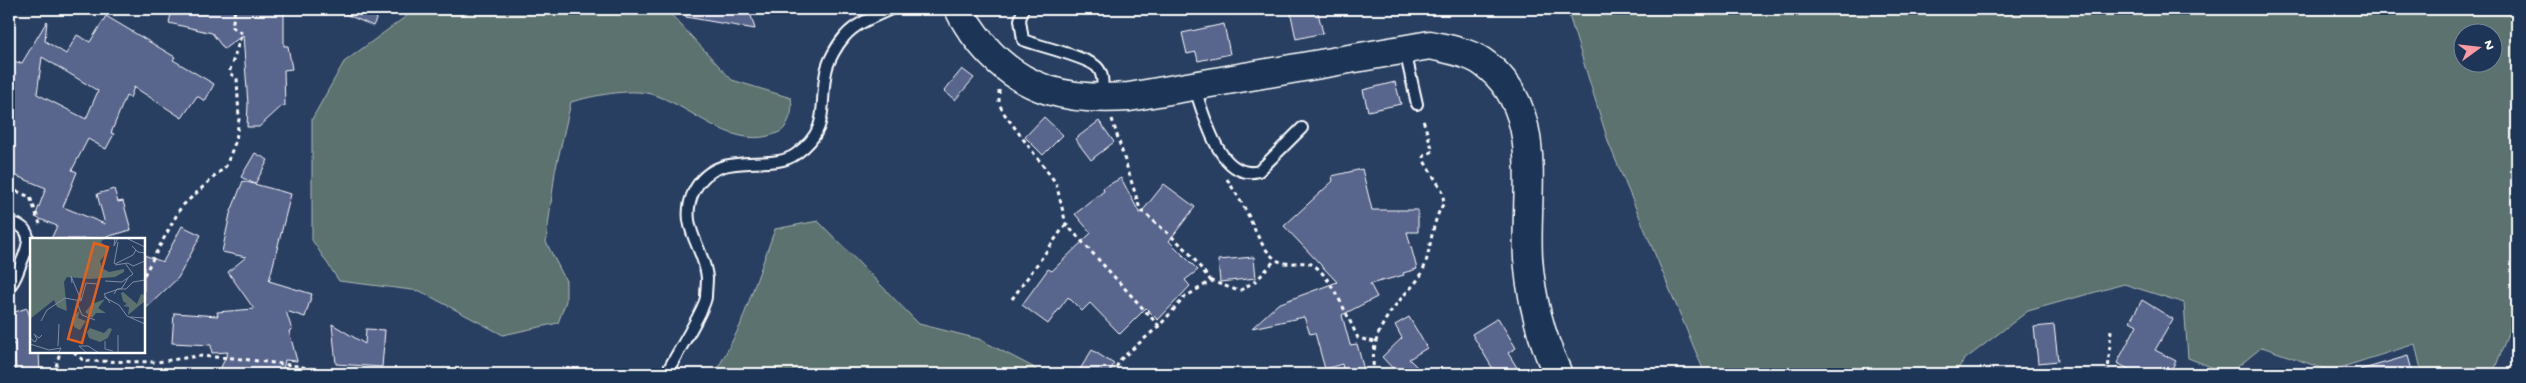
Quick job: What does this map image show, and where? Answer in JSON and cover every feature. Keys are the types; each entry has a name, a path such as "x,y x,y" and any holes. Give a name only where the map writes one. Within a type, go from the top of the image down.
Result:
{"street":[{"path":"959,9 969,28 992,56 1024,81 1047,90 1106,99 1194,86 1430,45 1453,50 1480,60 1511,91 1521,114 1527,138 1528,258 1533,304 1540,332 1557,372"}],"lane":[{"path":"666,374 706,300 707,278 691,232 689,216 694,192 710,173 724,166 780,160 795,155 813,139 824,107 826,72 833,56 846,35 868,20 891,9"},
{"path":"1023,9 1020,20 1023,40 1084,60 1097,67 1103,79 1106,99"},
{"path":"1404,48 1417,104"},
{"path":"1194,86 1219,150 1229,164 1241,172 1251,173 1259,171 1302,128"},
{"path":"9,222 22,227 26,231 28,242 14,281 9,288"}],"path":[{"path":"145,273 175,216 226,166 236,140 239,119 237,78 229,73 242,33 232,27 235,9"},
{"path":"1004,66 999,76 999,103 1003,112 1056,183 1066,224 1158,326"},
{"path":"1106,99 1113,128 1140,208 1187,250 1211,281 1239,291 1257,280 1275,260 1289,264 1314,265 1330,284 1358,338 1375,342"},
{"path":"1374,374 1372,358 1375,342 1387,317 1422,273 1437,213 1444,203 1442,190 1424,161 1424,156 1434,150 1417,104"},
{"path":"9,188 30,197 42,230"},
{"path":"1012,299 1066,224"},
{"path":"1112,374 1121,359 1158,326 1185,297 1211,281"},
{"path":"2108,374 2111,329"},
{"path":"54,374 60,353"},
{"path":"75,353 84,361 157,362 198,356 238,358 298,366 333,374"},
{"path":"2175,374 2177,367"},
{"path":"345,374 380,372 404,374"}],"green space":[{"path":"416,9 666,9 732,80 791,98 792,110 785,127 781,131 756,138 740,136 725,131 665,99 642,92 600,95 571,102 555,172 546,242 566,281 566,301 558,323 503,335 420,291 339,281 312,240 312,119 344,62"},
{"path":"1567,9 2517,9 2517,309 2493,374 2422,374 2415,344 2330,371 2262,347 2229,374 2188,358 2184,303 2124,284 2028,311 1964,360 1954,374 1705,374 1609,144"},
{"path":"818,221 919,324 979,339 1033,367 1040,374 715,374 740,326 775,229"}],"building":[{"path":"172,9 284,9 284,46 288,46 292,69 284,70 285,106 282,106 259,127 247,127 248,104 243,35 224,49 212,33 169,23"},
{"path":"334,9 381,9 373,26"},
{"path":"687,9 749,9 755,29 686,17"},
{"path":"1317,9 1323,33 1296,39 1290,10"},
{"path":"106,16 175,57 173,60 214,84 205,101 197,96 182,118 134,87 130,98 126,96 111,133 114,134 106,149 88,139 72,170 77,172 63,207 105,224 97,194 114,189 118,202 123,201 131,230 103,238 51,238 57,226 35,217 46,188 9,173 9,61 22,63 47,21 45,41 66,54 77,35 90,42","holes":["42,57 98,91 86,119 37,94"]},
{"path":"1224,24 1230,54 1198,61 1196,52 1187,54 1182,33"},
{"path":"962,69 974,78 955,100 944,91"},
{"path":"1395,82 1401,104 1368,111 1363,90"},
{"path":"1044,117 1063,135 1043,155 1025,137"},
{"path":"1099,121 1114,142 1091,160 1075,139"},
{"path":"255,153 268,160 255,184 241,177"},
{"path":"1362,169 1372,210 1418,210 1418,232 1407,232 1417,269 1403,273 1404,275 1370,284 1377,297 1342,315 1350,345 1357,344 1365,374 1344,374 1342,364 1325,369 1315,333 1310,334 1304,317 1252,328 1278,304 1337,282 1284,226 1333,181 1332,176"},
{"path":"1121,178 1140,214 1164,184 1195,207 1169,241 1198,270 1185,280 1190,286 1158,320 1146,308 1120,334 1090,303 1082,311 1068,297 1048,324 1022,305 1048,269 1052,271 1091,233 1075,214 1104,191 1103,188"},
{"path":"243,181 291,194 269,281 312,294 305,317 286,311 292,330 289,331 297,361 285,360 282,374 218,374 228,352 212,353 211,345 172,343 174,313 218,316 217,312 254,309 228,272 246,257 222,252 230,214"},
{"path":"182,226 201,235 178,278 145,309 145,255 163,262"},
{"path":"1254,257 1256,278 1220,282 1218,260"},
{"path":"2142,300 2173,319 2155,350 2176,361 2169,374 2138,374 2117,363 2137,325 2130,321"},
{"path":"27,308 30,317 30,353 39,353 40,374 16,374 15,344 9,345 9,314"},
{"path":"1409,317 1427,348 1409,359 1424,374 1398,374 1382,357 1402,338 1395,325"},
{"path":"1498,318 1516,348 1508,353 1521,374 1496,374 1472,334"},
{"path":"332,324 365,344 366,329 385,330 382,367 336,364"},
{"path":"2054,325 2058,361 2038,363 2034,327"},
{"path":"1092,350 1114,364 1108,374 1077,374"},
{"path":"2408,356 2413,374 2360,374 2360,370"}]}
